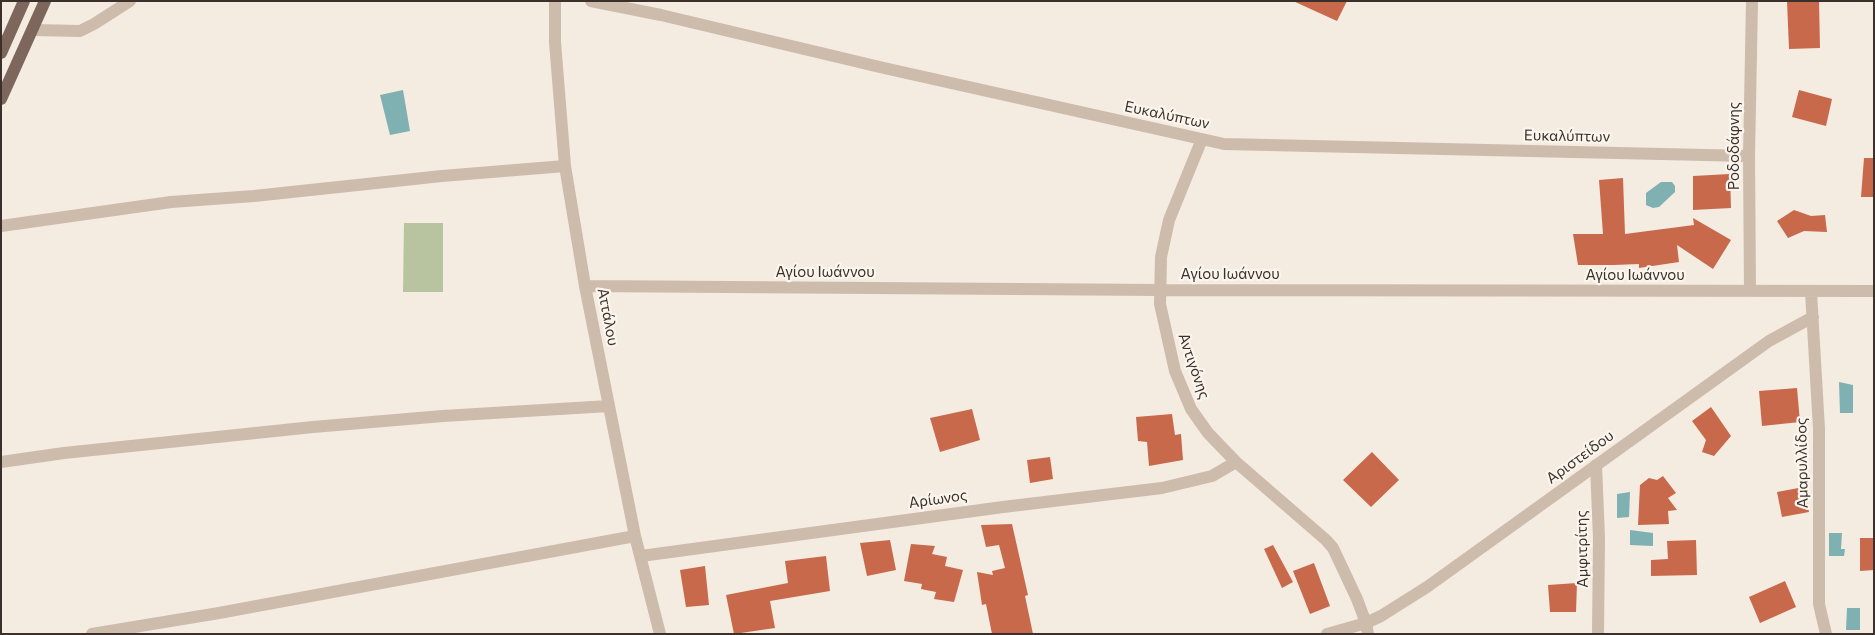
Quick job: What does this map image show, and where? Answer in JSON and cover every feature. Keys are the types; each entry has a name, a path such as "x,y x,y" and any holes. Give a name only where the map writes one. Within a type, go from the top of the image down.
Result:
{"main road":[{"path":"1,53 24,1"},
{"path":"1,99 34,30 45,1"}],"street":[{"path":"34,30 80,31 130,1"},
{"name":"Αττάλου","path":"555,1 555,51 566,166 586,286 635,536 660,634"},
{"name":"Ευκαλύπτων","path":"591,1 1202,139 1237,145 1749,156"},
{"name":"Ροδοδάφνης","path":"1750,291 1749,156 1752,1"},
{"name":"Αντιγόνης","path":"1202,139 1169,220 1161,257 1159,290 1166,334 1176,370 1186,399 1208,433 1236,462 1333,548 1346,574 1367,628"},
{"path":"1,226 171,202 254,196 442,176 566,166"},
{"name":"Αγίου Ιωάννου","path":"586,286 1159,290 1874,291"},
{"name":"Αμαρυλλίδος","path":"1811,292 1819,429 1819,604 1826,634"},
{"name":"Αριστείδου","path":"1327,634 1367,628 1381,616 1427,587 1769,341 1813,317"},
{"path":"1,462 64,453 332,426 443,416 609,406"},
{"name":"Αρίωνος","path":"640,556 1002,507 1162,488 1212,476 1236,462"},
{"name":"Αμφιτρίτης","path":"1596,464 1600,538 1598,634"},
{"path":"92,634 219,613 635,536"}],"green space":[{"path":"404,223 443,223 443,292 403,292"}],"water":[{"path":"403,90 410,131 390,135 380,95"},
{"path":"1661,182 1672,182 1675,186 1675,192 1659,207 1653,208 1646,205 1646,193"},
{"path":"1839,382 1853,385 1853,413 1840,413"},
{"path":"1630,492 1629,517 1617,518 1617,494"},
{"path":"1630,530 1653,533 1653,546 1630,545"},
{"path":"1829,533 1842,533 1841,549 1845,549 1844,556 1829,556"},
{"path":"1847,608 1860,608 1860,630 1846,630"}],"building":[{"path":"1293,1 1347,1 1337,21"},
{"path":"1787,1 1819,1 1820,48 1789,49"},
{"path":"1799,90 1832,99 1826,126 1792,117"},
{"path":"1864,158 1874,158 1874,197 1861,197"},
{"path":"1730,174 1731,208 1693,210 1693,176"},
{"path":"1623,178 1625,234 1694,225 1693,218 1731,240 1713,269 1677,245 1679,262 1639,268 1639,264 1578,265 1573,234 1603,234 1599,180"},
{"path":"1794,210 1811,216 1825,215 1827,232 1804,231 1788,238 1777,221"},
{"path":"1797,388 1800,422 1762,426 1759,391"},
{"path":"1711,407 1731,436 1714,456 1702,452 1706,440 1692,421"},
{"path":"972,409 980,440 940,452 930,418"},
{"path":"1172,414 1175,435 1181,434 1183,460 1149,466 1147,442 1138,441 1136,417"},
{"path":"1372,452 1399,480 1371,507 1343,480"},
{"path":"1050,457 1053,479 1030,483 1027,460"},
{"path":"1663,476 1676,493 1668,498 1677,510 1668,511 1669,524 1638,525 1640,485 1649,478 1657,480"},
{"path":"1804,487 1809,512 1782,517 1777,492"},
{"path":"1012,524 1028,595 1025,596 1033,634 992,634 986,604 982,605 977,572 993,575 992,571 1005,568 999,545 986,547 981,525"},
{"path":"1860,538 1874,538 1874,570 1860,571"},
{"path":"890,540 896,570 867,576 860,543"},
{"path":"1696,540 1697,575 1651,576 1651,560 1668,559 1667,541"},
{"path":"911,544 935,546 932,554 947,557 945,566 963,570 954,602 934,599 936,592 921,589 922,584 904,581"},
{"path":"1273,545 1293,582 1282,588 1264,549"},
{"path":"826,556 830,591 770,601 775,628 734,634 726,595 788,583 785,561"},
{"path":"1314,563 1330,606 1310,614 1293,571"},
{"path":"705,566 709,605 686,607 680,570"},
{"path":"1785,581 1796,607 1760,623 1749,597"},
{"path":"1577,583 1576,612 1550,612 1548,585"}]}
